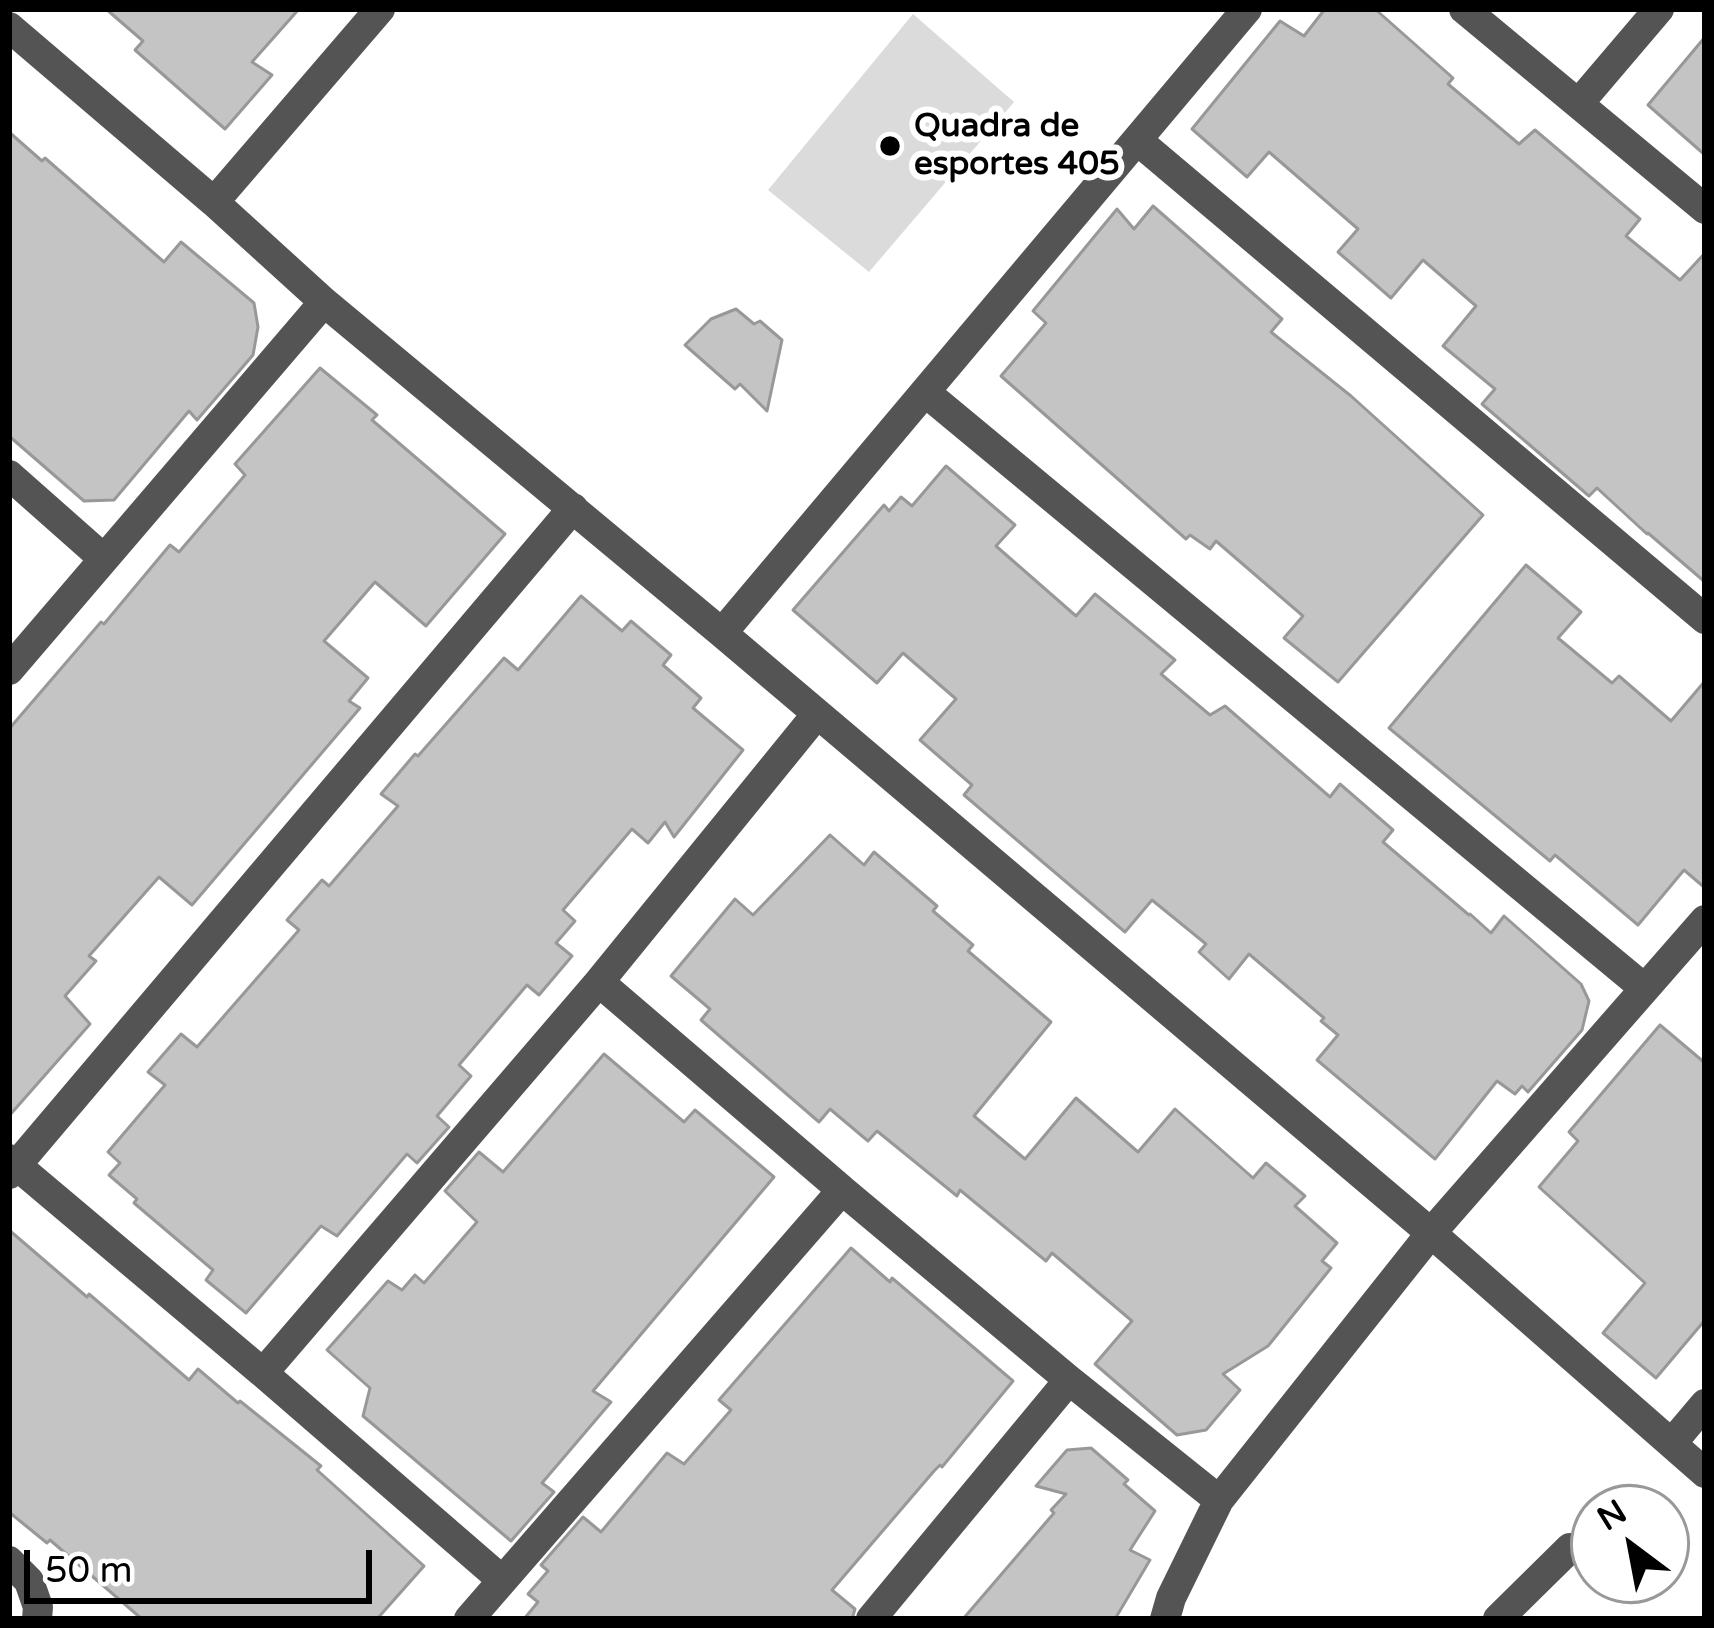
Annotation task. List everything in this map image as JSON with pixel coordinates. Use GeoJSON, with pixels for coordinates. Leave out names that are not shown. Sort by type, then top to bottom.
{"type":"FeatureCollection","features":[{"type":"Feature","properties":{"kind":"street"},"geometry":{"type":"LineString","coordinates":[[214,202],[380,9]]}},
{"type":"Feature","properties":{"kind":"street"},"geometry":{"type":"LineString","coordinates":[[1464,9],[1705,208]]}},
{"type":"Feature","properties":{"kind":"street"},"geometry":{"type":"LineString","coordinates":[[1579,103],[1659,9]]}},
{"type":"Feature","properties":{"kind":"street"},"geometry":{"type":"LineString","coordinates":[[722,633],[1242,11]]}},
{"type":"Feature","properties":{"kind":"street"},"geometry":{"type":"LineString","coordinates":[[9,27],[325,302],[1431,1233],[1705,1473]]}},
{"type":"Feature","properties":{"kind":"street"},"geometry":{"type":"LineString","coordinates":[[1137,140],[1705,619]]}},
{"type":"Feature","properties":{"kind":"street"},"geometry":{"type":"LineString","coordinates":[[9,670],[325,302]]}},
{"type":"Feature","properties":{"kind":"street"},"geometry":{"type":"LineString","coordinates":[[925,392],[1644,988]]}},
{"type":"Feature","properties":{"kind":"street"},"geometry":{"type":"LineString","coordinates":[[9,475],[104,559]]}},
{"type":"Feature","properties":{"kind":"street"},"geometry":{"type":"LineString","coordinates":[[502,1580],[263,1373],[12,1166],[573,508]]}},
{"type":"Feature","properties":{"kind":"street"},"geometry":{"type":"LineString","coordinates":[[263,1373],[599,982],[817,714]]}},
{"type":"Feature","properties":{"kind":"street"},"geometry":{"type":"LineString","coordinates":[[1165,1619],[1219,1500],[1431,1233],[1705,920]]}},
{"type":"Feature","properties":{"kind":"street"},"geometry":{"type":"LineString","coordinates":[[599,982],[1069,1380],[1219,1500]]}},
{"type":"Feature","properties":{"kind":"street"},"geometry":{"type":"LineString","coordinates":[[470,1619],[842,1190]]}},
{"type":"Feature","properties":{"kind":"street"},"geometry":{"type":"LineString","coordinates":[[871,1619],[1069,1380]]}},
{"type":"Feature","properties":{"kind":"street"},"geometry":{"type":"LineString","coordinates":[[1672,1443],[1705,1404]]}},
{"type":"Feature","properties":{"kind":"street"},"geometry":{"type":"LineString","coordinates":[[1498,1619],[1570,1548]]}},
{"type":"Feature","properties":{"kind":"street"},"geometry":{"type":"LineString","coordinates":[[9,1561],[29,1581],[37,1619]]}},
{"type":"Feature","properties":{"kind":"shaded area","name":"Quadra de esportes 405"},"geometry":{"type":"Polygon","coordinates":[[[913,14],[1014,102],[869,272],[768,190],[913,14]]]}},
{"type":"Feature","properties":{"kind":"building"},"geometry":{"type":"Polygon","coordinates":[[[106,9],[299,9],[252,62],[272,75],[225,129],[135,50],[143,41],[106,9]]]}},
{"type":"Feature","properties":{"kind":"building"},"geometry":{"type":"Polygon","coordinates":[[[1325,9],[1375,9],[1453,78],[1448,84],[1519,144],[1535,130],[1640,219],[1626,236],[1680,280],[1705,253],[1705,582],[1597,488],[1589,496],[1482,404],[1495,389],[1443,346],[1476,306],[1423,260],[1391,298],[1338,252],[1358,229],[1269,152],[1247,177],[1192,129],[1280,21],[1304,36],[1325,9]]]}},
{"type":"Feature","properties":{"kind":"building"},"geometry":{"type":"Polygon","coordinates":[[[1705,37],[1705,155],[1648,105],[1705,37]]]}},
{"type":"Feature","properties":{"kind":"building"},"geometry":{"type":"Polygon","coordinates":[[[9,132],[164,262],[181,242],[254,303],[258,327],[253,355],[197,420],[189,411],[114,500],[84,501],[9,436],[9,132]]]}},
{"type":"Feature","properties":{"kind":"building"},"geometry":{"type":"Polygon","coordinates":[[[1153,206],[1282,319],[1271,332],[1351,396],[1483,515],[1338,682],[1284,638],[1303,616],[1216,541],[1210,549],[1190,535],[1186,539],[1001,376],[1046,323],[1033,311],[1117,209],[1134,229],[1153,206]]]}},
{"type":"Feature","properties":{"kind":"building"},"geometry":{"type":"Polygon","coordinates":[[[736,309],[782,340],[767,411],[740,384],[735,389],[685,345],[711,319],[736,309]]]}},
{"type":"Feature","properties":{"kind":"building"},"geometry":{"type":"Polygon","coordinates":[[[320,368],[377,415],[372,420],[505,534],[426,626],[375,582],[324,641],[368,678],[349,701],[360,708],[192,905],[159,877],[89,956],[96,961],[65,996],[90,1024],[9,1116],[9,729],[170,545],[179,552],[245,475],[235,464],[320,368]]]}},
{"type":"Feature","properties":{"kind":"building"},"geometry":{"type":"Polygon","coordinates":[[[946,466],[1015,525],[996,546],[1076,616],[1095,594],[1175,660],[1161,674],[1210,715],[1225,706],[1330,797],[1340,784],[1393,830],[1383,842],[1469,915],[1491,933],[1504,916],[1581,984],[1589,1001],[1582,1030],[1528,1092],[1522,1086],[1515,1094],[1497,1081],[1435,1159],[1317,1060],[1338,1035],[1249,954],[1229,979],[1199,952],[1206,944],[1152,900],[1125,932],[964,795],[972,785],[920,740],[956,699],[903,653],[877,683],[793,610],[884,505],[889,511],[901,497],[912,506],[946,466]]]}},
{"type":"Feature","properties":{"kind":"building"},"geometry":{"type":"Polygon","coordinates":[[[1526,565],[1581,612],[1558,638],[1612,683],[1619,676],[1671,721],[1705,681],[1705,888],[1684,870],[1638,925],[1555,855],[1550,861],[1389,728],[1526,565]]]}},
{"type":"Feature","properties":{"kind":"building"},"geometry":{"type":"Polygon","coordinates":[[[581,596],[622,631],[631,621],[671,655],[663,665],[701,698],[693,708],[743,750],[674,837],[665,822],[648,843],[632,829],[563,910],[575,921],[556,943],[572,956],[539,995],[527,985],[459,1065],[471,1076],[437,1116],[449,1127],[417,1163],[407,1154],[337,1236],[321,1226],[246,1313],[206,1280],[213,1270],[134,1203],[137,1199],[109,1175],[120,1163],[108,1152],[165,1085],[148,1072],[181,1034],[197,1047],[299,930],[287,920],[322,880],[329,886],[398,806],[381,794],[415,754],[504,658],[518,670],[581,596]]]}},
{"type":"Feature","properties":{"kind":"building"},"geometry":{"type":"Polygon","coordinates":[[[830,835],[864,865],[874,852],[937,906],[933,911],[973,945],[968,951],[1051,1022],[974,1116],[1025,1159],[1076,1098],[1138,1152],[1175,1109],[1253,1178],[1266,1163],[1305,1196],[1295,1206],[1337,1243],[1322,1261],[1331,1268],[1268,1346],[1223,1374],[1240,1390],[1206,1430],[1177,1435],[1095,1364],[1132,1321],[1052,1253],[1046,1261],[960,1190],[957,1196],[877,1131],[868,1141],[830,1109],[819,1122],[701,1020],[710,1009],[671,976],[735,899],[753,915],[830,835]]]}},
{"type":"Feature","properties":{"kind":"building"},"geometry":{"type":"Polygon","coordinates":[[[1660,1025],[1705,1063],[1705,1320],[1656,1378],[1603,1333],[1645,1283],[1539,1187],[1578,1141],[1569,1132],[1660,1025]]]}},
{"type":"Feature","properties":{"kind":"building"},"geometry":{"type":"Polygon","coordinates":[[[604,1054],[684,1122],[695,1110],[774,1177],[593,1391],[611,1402],[542,1483],[554,1492],[511,1541],[363,1416],[370,1388],[327,1350],[388,1281],[402,1290],[415,1275],[424,1283],[477,1222],[445,1191],[479,1152],[503,1172],[604,1054]]]}},
{"type":"Feature","properties":{"kind":"building"},"geometry":{"type":"Polygon","coordinates":[[[9,1230],[189,1380],[198,1369],[321,1466],[317,1470],[424,1566],[377,1619],[142,1619],[50,1540],[47,1543],[9,1512],[9,1230]]]}},
{"type":"Feature","properties":{"kind":"building"},"geometry":{"type":"Polygon","coordinates":[[[851,1248],[1013,1381],[832,1590],[855,1609],[852,1619],[524,1619],[538,1602],[528,1594],[548,1571],[541,1565],[583,1517],[601,1532],[667,1453],[684,1464],[731,1410],[719,1400],[851,1248]]]}},
{"type":"Feature","properties":{"kind":"building"},"geometry":{"type":"Polygon","coordinates":[[[1091,1448],[1155,1511],[1130,1550],[1150,1560],[1115,1619],[963,1619],[1066,1494],[1036,1486],[1067,1450],[1091,1448]]]}},
{"type":"Feature","properties":{"kind":"place","name":"Quadra de esportes 405"},"geometry":{"type":"Point","coordinates":[890,146]}}]}
